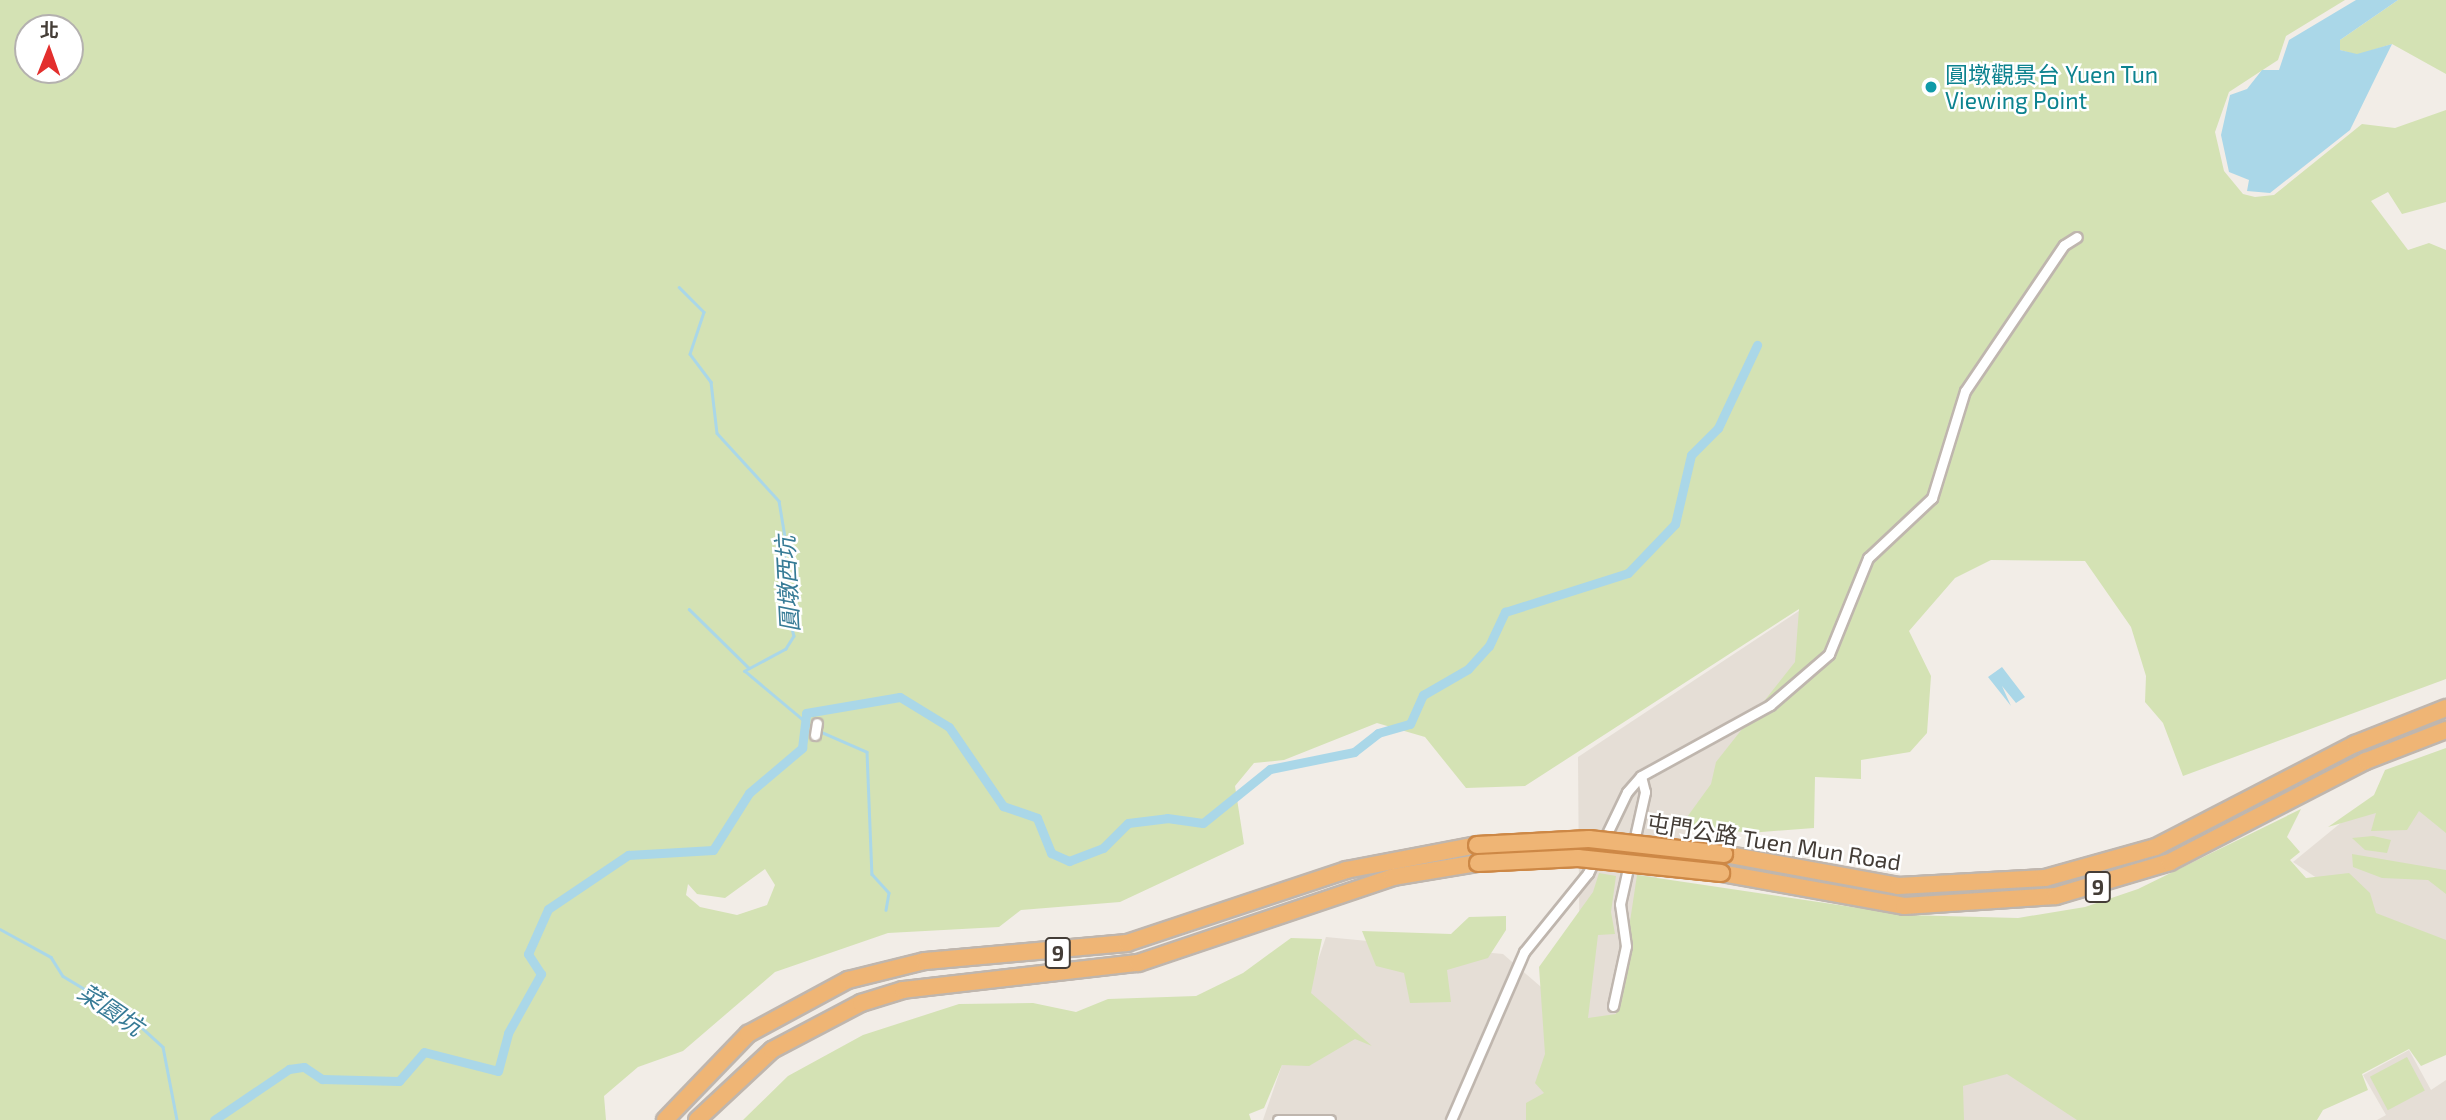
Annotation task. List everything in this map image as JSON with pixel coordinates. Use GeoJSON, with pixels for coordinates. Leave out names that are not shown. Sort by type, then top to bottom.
{"type":"FeatureCollection","features":[{"type":"Feature","properties":{"kind":"highway","name":"屯門公路 Tuen Mun Road"},"geometry":{"type":"LineString","coordinates":[[665,1120],[748,1034],[848,980],[925,961],[1127,943],[1346,870],[1477,845],[1589,839],[1724,854],[1898,886],[2045,878],[2178,837],[2354,744],[2446,708]]}},
{"type":"Feature","properties":{"kind":"highway","name":"屯門公路 Tuen Mun Road"},"geometry":{"type":"LineString","coordinates":[[697,1120],[772,1050],[861,1003],[914,988],[1138,963],[1381,881],[1478,863],[1578,858],[1721,873],[1904,906],[2056,896],[2170,862],[2366,761],[2446,730]]}},
{"type":"Feature","properties":{"kind":"street"},"geometry":{"type":"LineString","coordinates":[[1451,1120],[1524,952],[1588,873],[1612,816],[1641,776],[1705,746],[1770,705],[1829,654],[1868,558],[1932,498],[1965,391],[2064,245],[2077,237]]}},
{"type":"Feature","properties":{"kind":"street"},"geometry":{"type":"LineString","coordinates":[[815,735],[817,723]]}},
{"type":"Feature","properties":{"kind":"street"},"geometry":{"type":"LineString","coordinates":[[1613,1006],[1626,946],[1620,904],[1645,792],[1641,776]]}},
{"type":"Feature","properties":{"kind":"street"},"geometry":{"type":"LineString","coordinates":[[1278,1120],[1330,1120]]}},
{"type":"Feature","properties":{"kind":"shaded area"},"geometry":{"type":"Polygon","coordinates":[[[1826,593],[1791,676],[1647,892],[1617,1030],[1580,1015],[1578,757],[1826,593]]]}},
{"type":"Feature","properties":{"kind":"shaded area"},"geometry":{"type":"Polygon","coordinates":[[[2446,783],[2446,965],[2293,862],[2348,817],[2446,783]]]}},
{"type":"Feature","properties":{"kind":"shaded area"},"geometry":{"type":"Polygon","coordinates":[[[1326,937],[1503,954],[1695,1120],[1263,1120],[1326,937]]]}},
{"type":"Feature","properties":{"kind":"shaded area"},"geometry":{"type":"Polygon","coordinates":[[[2028,1010],[2142,1120],[1919,1120],[2028,1010]]]}},
{"type":"Feature","properties":{"kind":"shaded area"},"geometry":{"type":"Polygon","coordinates":[[[2409,1050],[2431,1090],[2446,1080],[2446,1120],[2377,1120],[2386,1115],[2363,1075],[2409,1050]]]}},
{"type":"Feature","properties":{"kind":"green space"},"geometry":{"type":"Polygon","coordinates":[[[0,0],[2345,0],[2286,36],[2278,60],[2229,92],[2215,132],[2224,171],[2243,194],[2255,197],[2274,195],[2362,124],[2395,128],[2446,110],[2446,202],[2402,214],[2388,192],[2371,201],[2408,250],[2429,243],[2446,250],[2446,679],[2183,776],[2163,723],[2145,702],[2146,676],[2131,627],[2085,561],[1991,560],[1955,578],[1909,631],[1931,676],[1927,733],[1910,752],[1861,760],[1861,779],[1815,777],[1814,828],[1749,833],[1682,824],[1711,784],[1716,762],[1795,662],[1799,609],[1525,786],[1466,788],[1425,737],[1377,723],[1284,760],[1254,763],[1235,786],[1244,844],[1120,902],[1021,910],[999,927],[888,933],[775,972],[683,1051],[638,1067],[604,1096],[606,1120],[0,1120],[0,0]],[[765,869],[725,898],[697,894],[688,884],[686,895],[700,907],[737,915],[767,905],[775,885],[765,869]]]}},
{"type":"Feature","properties":{"kind":"green space"},"geometry":{"type":"Polygon","coordinates":[[[2398,0],[2446,0],[2446,74],[2392,44],[2357,55],[2340,50],[2340,40],[2398,0]]]}},
{"type":"Feature","properties":{"kind":"green space"},"geometry":{"type":"Polygon","coordinates":[[[2446,748],[2446,833],[2419,811],[2407,830],[2371,831],[2376,813],[2328,827],[2374,795],[2385,770],[2446,748]]]}},
{"type":"Feature","properties":{"kind":"green space"},"geometry":{"type":"Polygon","coordinates":[[[2301,809],[2287,837],[2300,852],[2290,860],[2306,878],[2349,873],[2370,893],[2376,913],[2446,940],[2446,1055],[2421,1066],[2409,1049],[2362,1074],[2368,1090],[2323,1110],[2317,1120],[2077,1120],[2007,1074],[1963,1086],[1964,1120],[1526,1120],[1526,1103],[1544,1093],[1535,1083],[1545,1054],[1539,967],[1593,892],[1599,873],[1616,876],[1611,912],[1615,934],[1598,935],[1588,1018],[1616,1014],[1637,875],[1906,915],[2018,918],[2085,907],[2138,889],[2301,809]]]}},
{"type":"Feature","properties":{"kind":"green space"},"geometry":{"type":"Polygon","coordinates":[[[2373,836],[2391,840],[2387,853],[2365,850],[2352,838],[2373,836]]]}},
{"type":"Feature","properties":{"kind":"green space"},"geometry":{"type":"Polygon","coordinates":[[[2352,854],[2446,870],[2446,894],[2428,880],[2382,878],[2353,867],[2352,854]]]}},
{"type":"Feature","properties":{"kind":"green space"},"geometry":{"type":"Polygon","coordinates":[[[1506,916],[1506,930],[1488,958],[1447,970],[1451,1002],[1410,1003],[1404,973],[1376,966],[1362,931],[1451,934],[1469,917],[1506,916]]]}},
{"type":"Feature","properties":{"kind":"green space"},"geometry":{"type":"Polygon","coordinates":[[[1291,938],[1322,939],[1311,993],[1372,1046],[1355,1039],[1309,1066],[1282,1065],[1264,1108],[1249,1114],[1251,1120],[743,1120],[788,1076],[863,1035],[959,1004],[1033,1003],[1076,1012],[1108,999],[1196,996],[1243,973],[1291,938]]]}},
{"type":"Feature","properties":{"kind":"green space"},"geometry":{"type":"Polygon","coordinates":[[[2407,1057],[2425,1091],[2388,1110],[2370,1077],[2407,1057]]]}},
{"type":"Feature","properties":{"kind":"water"},"geometry":{"type":"Polygon","coordinates":[[[2356,0],[2398,0],[2340,40],[2340,50],[2357,54],[2392,44],[2350,130],[2270,193],[2247,191],[2249,180],[2229,172],[2221,135],[2230,95],[2247,89],[2262,70],[2279,70],[2289,40],[2356,0]]]}},
{"type":"Feature","properties":{"kind":"water"},"geometry":{"type":"Polygon","coordinates":[[[2002,667],[2025,697],[2016,703],[2002,686],[2011,706],[1988,677],[2002,667]]]}},
{"type":"Feature","properties":{"kind":"waterway","name":"圓墩西坑"},"geometry":{"type":"LineString","coordinates":[[679,287],[704,312],[690,354],[711,382],[717,433],[779,501],[786,543],[783,593],[794,636],[786,649],[745,671],[813,728]]}},
{"type":"Feature","properties":{"kind":"waterway"},"geometry":{"type":"LineString","coordinates":[[214,1120],[289,1069],[304,1067],[322,1079],[399,1081],[424,1052],[498,1071],[508,1033],[541,974],[528,954],[548,909],[628,855],[713,850],[749,793],[802,748],[806,713],[900,697],[949,727],[1003,806],[1037,818],[1051,853],[1069,861],[1103,848],[1128,823],[1167,818],[1203,823],[1270,769],[1354,752],[1378,733],[1410,724],[1423,695],[1468,669],[1489,646],[1505,612],[1628,573],[1675,524],[1691,455],[1718,428],[1757,345]]}},
{"type":"Feature","properties":{"kind":"waterway"},"geometry":{"type":"LineString","coordinates":[[689,609],[749,668]]}},
{"type":"Feature","properties":{"kind":"waterway","name":"圓墩西坑"},"geometry":{"type":"LineString","coordinates":[[819,731],[867,752],[872,874],[889,893],[886,910]]}},
{"type":"Feature","properties":{"kind":"waterway","name":"菜園坑"},"geometry":{"type":"LineString","coordinates":[[0,929],[51,957],[63,976],[128,1015],[163,1047],[177,1120]]}},
{"type":"Feature","properties":{"kind":"place","name":"圓墩觀景台 Yuen Tun Viewing Point"},"geometry":{"type":"Point","coordinates":[1931,87]}}]}
